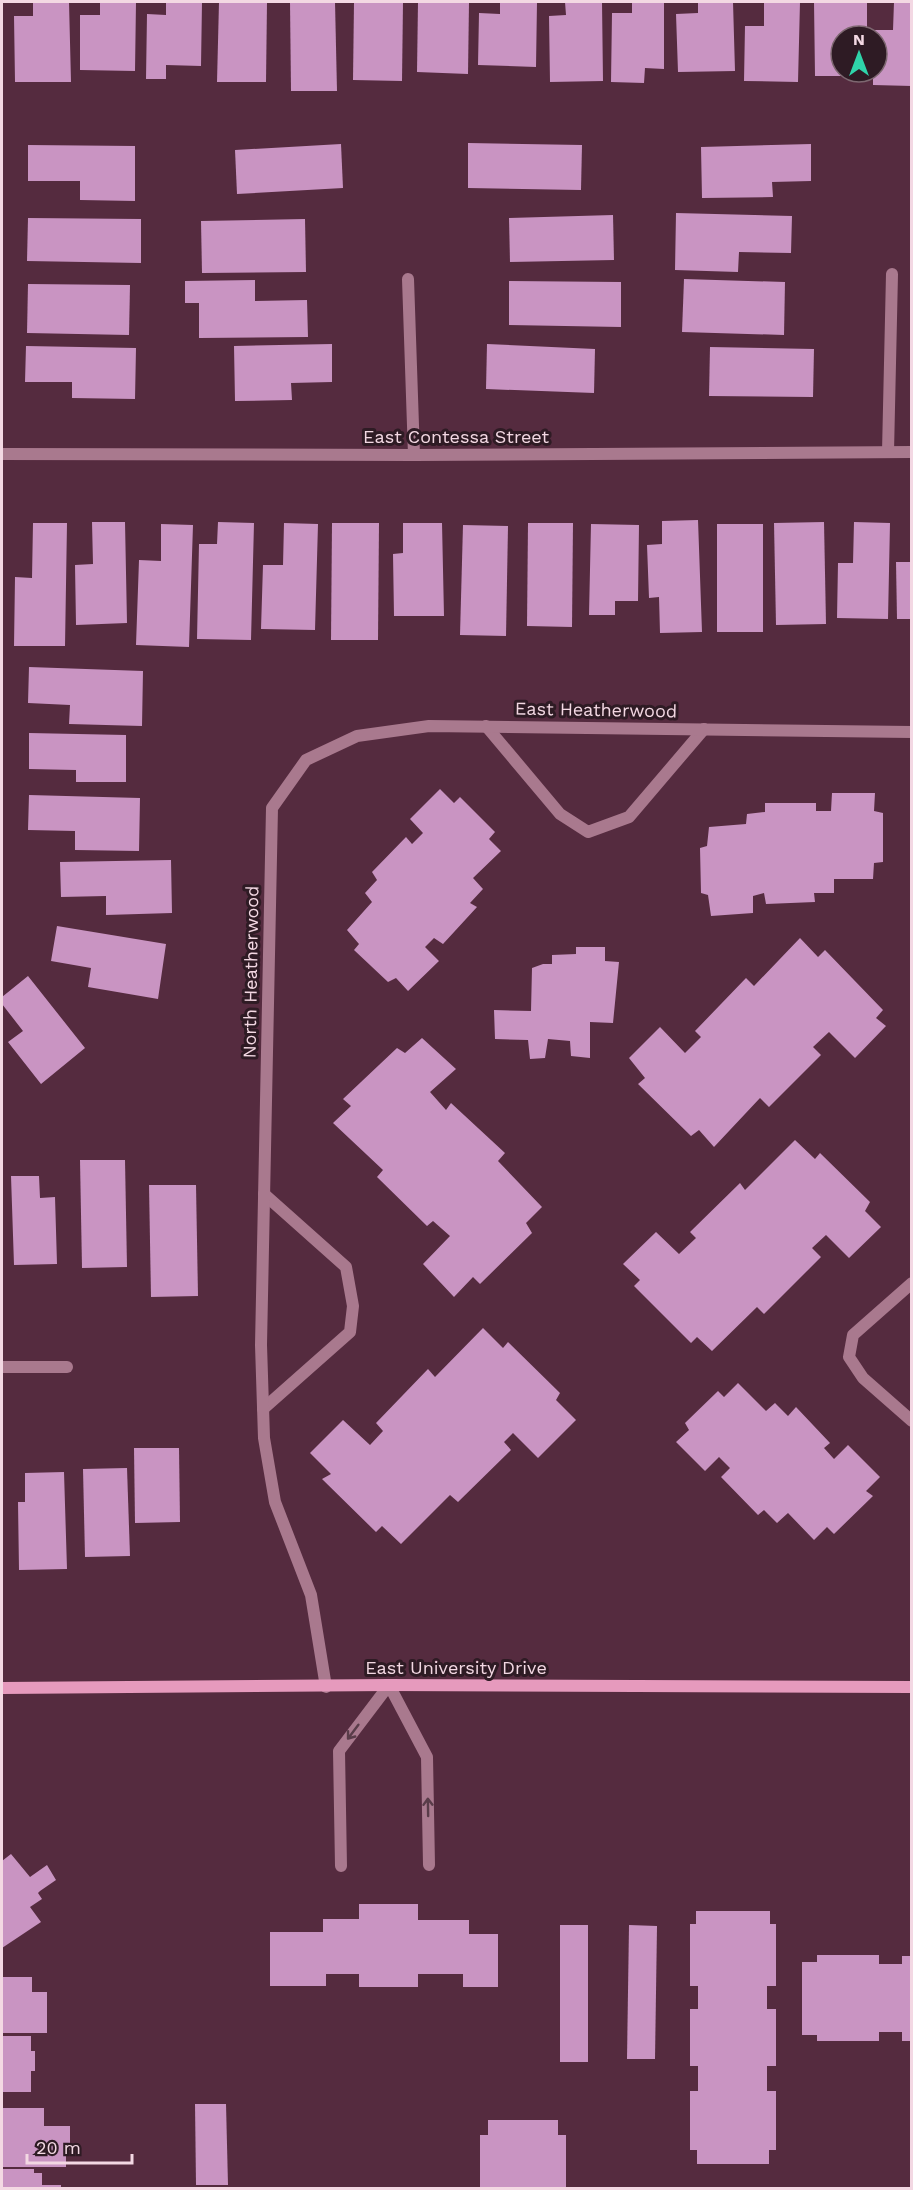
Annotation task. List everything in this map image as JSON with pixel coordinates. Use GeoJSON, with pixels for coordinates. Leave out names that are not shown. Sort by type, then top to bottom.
{"type":"FeatureCollection","features":[{"type":"Feature","properties":{"kind":"main road","name":"East University Drive"},"geometry":{"type":"LineString","coordinates":[[2,1688],[912,1687]]}},
{"type":"Feature","properties":{"kind":"street"},"geometry":{"type":"LineString","coordinates":[[888,452],[892,274]]}},
{"type":"Feature","properties":{"kind":"street"},"geometry":{"type":"LineString","coordinates":[[408,279],[414,455]]}},
{"type":"Feature","properties":{"kind":"street","name":"East Contessa Street"},"geometry":{"type":"LineString","coordinates":[[2,454],[414,455],[912,452]]}},
{"type":"Feature","properties":{"kind":"street","name":"East Heatherwood"},"geometry":{"type":"LineString","coordinates":[[306,760],[357,736],[429,726],[912,732]]}},
{"type":"Feature","properties":{"kind":"street","name":"East Heatherwood"},"geometry":{"type":"LineString","coordinates":[[486,726],[560,814],[588,832],[629,817],[705,729]]}},
{"type":"Feature","properties":{"kind":"street","name":"North Heatherwood"},"geometry":{"type":"LineString","coordinates":[[306,760],[272,808],[261,1345],[264,1438],[275,1502],[311,1595],[326,1687]]}},
{"type":"Feature","properties":{"kind":"street"},"geometry":{"type":"LineString","coordinates":[[263,1409],[350,1332],[353,1306],[346,1267],[264,1194]]}},
{"type":"Feature","properties":{"kind":"street"},"geometry":{"type":"LineString","coordinates":[[912,1283],[853,1335],[849,1357],[863,1378],[912,1421]]}},
{"type":"Feature","properties":{"kind":"street"},"geometry":{"type":"LineString","coordinates":[[2,1367],[67,1367]]}},
{"type":"Feature","properties":{"kind":"street"},"geometry":{"type":"LineString","coordinates":[[341,1866],[339,1751],[389,1686],[427,1757],[429,1865]]}},
{"type":"Feature","properties":{"kind":"building"},"geometry":{"type":"Polygon","coordinates":[[[33,2],[69,2],[71,82],[15,82],[14,16],[33,16],[33,2]]]}},
{"type":"Feature","properties":{"kind":"building"},"geometry":{"type":"Polygon","coordinates":[[[100,2],[136,2],[135,71],[80,70],[80,15],[100,15],[100,2]]]}},
{"type":"Feature","properties":{"kind":"building"},"geometry":{"type":"Polygon","coordinates":[[[166,2],[202,2],[201,66],[166,65],[166,79],[146,79],[147,14],[166,15],[166,2]]]}},
{"type":"Feature","properties":{"kind":"building"},"geometry":{"type":"Polygon","coordinates":[[[219,2],[267,2],[266,82],[217,82],[219,2]]]}},
{"type":"Feature","properties":{"kind":"building"},"geometry":{"type":"Polygon","coordinates":[[[290,2],[335,2],[337,91],[291,91],[290,2]]]}},
{"type":"Feature","properties":{"kind":"building"},"geometry":{"type":"Polygon","coordinates":[[[354,2],[403,2],[402,81],[353,80],[354,2]]]}},
{"type":"Feature","properties":{"kind":"building"},"geometry":{"type":"Polygon","coordinates":[[[418,2],[469,2],[468,74],[417,72],[418,2]]]}},
{"type":"Feature","properties":{"kind":"building"},"geometry":{"type":"Polygon","coordinates":[[[500,2],[537,2],[536,67],[478,65],[479,13],[500,14],[500,2]]]}},
{"type":"Feature","properties":{"kind":"building"},"geometry":{"type":"Polygon","coordinates":[[[565,2],[602,2],[603,81],[550,82],[549,16],[566,15],[565,2]]]}},
{"type":"Feature","properties":{"kind":"building"},"geometry":{"type":"Polygon","coordinates":[[[632,2],[664,2],[664,69],[645,68],[644,83],[611,82],[612,13],[632,13],[632,2]]]}},
{"type":"Feature","properties":{"kind":"building"},"geometry":{"type":"Polygon","coordinates":[[[698,2],[733,2],[735,71],[678,72],[676,14],[698,13],[698,2]]]}},
{"type":"Feature","properties":{"kind":"building"},"geometry":{"type":"Polygon","coordinates":[[[764,2],[800,2],[798,82],[744,81],[745,26],[764,26],[764,2]]]}},
{"type":"Feature","properties":{"kind":"building"},"geometry":{"type":"Polygon","coordinates":[[[814,2],[867,2],[867,24],[829,24],[829,76],[815,76],[814,2]]]}},
{"type":"Feature","properties":{"kind":"building"},"geometry":{"type":"Polygon","coordinates":[[[894,2],[912,2],[912,86],[873,85],[889,84],[889,30],[893,30],[894,2]]]}},
{"type":"Feature","properties":{"kind":"building"},"geometry":{"type":"Polygon","coordinates":[[[468,143],[582,145],[581,190],[468,188],[468,143]]]}},
{"type":"Feature","properties":{"kind":"building"},"geometry":{"type":"Polygon","coordinates":[[[341,144],[343,188],[237,194],[235,150],[341,144]]]}},
{"type":"Feature","properties":{"kind":"building"},"geometry":{"type":"Polygon","coordinates":[[[811,144],[811,181],[772,182],[773,197],[702,198],[701,147],[811,144]]]}},
{"type":"Feature","properties":{"kind":"building"},"geometry":{"type":"Polygon","coordinates":[[[28,145],[135,146],[135,201],[80,200],[80,181],[28,181],[28,145]]]}},
{"type":"Feature","properties":{"kind":"building"},"geometry":{"type":"Polygon","coordinates":[[[676,213],[792,216],[791,253],[739,252],[738,272],[675,270],[676,213]]]}},
{"type":"Feature","properties":{"kind":"building"},"geometry":{"type":"Polygon","coordinates":[[[613,215],[614,260],[510,262],[509,218],[613,215]]]}},
{"type":"Feature","properties":{"kind":"building"},"geometry":{"type":"Polygon","coordinates":[[[28,218],[141,219],[141,263],[27,261],[28,218]]]}},
{"type":"Feature","properties":{"kind":"building"},"geometry":{"type":"Polygon","coordinates":[[[305,219],[306,272],[202,273],[201,221],[305,219]]]}},
{"type":"Feature","properties":{"kind":"building"},"geometry":{"type":"Polygon","coordinates":[[[684,279],[785,282],[784,335],[682,332],[684,279]]]}},
{"type":"Feature","properties":{"kind":"building"},"geometry":{"type":"Polygon","coordinates":[[[255,280],[255,301],[307,300],[308,337],[199,338],[199,303],[185,303],[185,281],[255,280]]]}},
{"type":"Feature","properties":{"kind":"building"},"geometry":{"type":"Polygon","coordinates":[[[509,281],[621,282],[621,327],[509,325],[509,281]]]}},
{"type":"Feature","properties":{"kind":"building"},"geometry":{"type":"Polygon","coordinates":[[[28,284],[130,285],[129,335],[27,333],[28,284]]]}},
{"type":"Feature","properties":{"kind":"building"},"geometry":{"type":"Polygon","coordinates":[[[332,344],[332,382],[291,383],[292,400],[235,401],[234,346],[332,344]]]}},
{"type":"Feature","properties":{"kind":"building"},"geometry":{"type":"Polygon","coordinates":[[[487,344],[595,349],[594,393],[486,389],[487,344]]]}},
{"type":"Feature","properties":{"kind":"building"},"geometry":{"type":"Polygon","coordinates":[[[26,346],[136,348],[135,399],[72,398],[72,382],[25,382],[26,346]]]}},
{"type":"Feature","properties":{"kind":"building"},"geometry":{"type":"Polygon","coordinates":[[[710,347],[814,349],[813,397],[709,396],[710,347]]]}},
{"type":"Feature","properties":{"kind":"building"},"geometry":{"type":"Polygon","coordinates":[[[698,520],[702,632],[660,633],[659,597],[649,598],[647,545],[662,544],[662,521],[698,520]]]}},
{"type":"Feature","properties":{"kind":"building"},"geometry":{"type":"Polygon","coordinates":[[[92,522],[125,522],[127,623],[76,625],[75,565],[93,564],[92,522]]]}},
{"type":"Feature","properties":{"kind":"building"},"geometry":{"type":"Polygon","coordinates":[[[218,522],[254,523],[251,640],[197,639],[199,544],[217,544],[218,522]]]}},
{"type":"Feature","properties":{"kind":"building"},"geometry":{"type":"Polygon","coordinates":[[[824,522],[826,624],[776,625],[774,523],[824,522]]]}},
{"type":"Feature","properties":{"kind":"building"},"geometry":{"type":"Polygon","coordinates":[[[854,522],[890,523],[888,619],[837,618],[838,563],[853,563],[854,522]]]}},
{"type":"Feature","properties":{"kind":"building"},"geometry":{"type":"Polygon","coordinates":[[[33,523],[67,523],[65,646],[14,646],[15,577],[32,578],[33,523]]]}},
{"type":"Feature","properties":{"kind":"building"},"geometry":{"type":"Polygon","coordinates":[[[284,523],[318,524],[315,630],[261,629],[263,565],[283,565],[284,523]]]}},
{"type":"Feature","properties":{"kind":"building"},"geometry":{"type":"Polygon","coordinates":[[[332,523],[379,523],[378,640],[331,640],[332,523]]]}},
{"type":"Feature","properties":{"kind":"building"},"geometry":{"type":"Polygon","coordinates":[[[403,523],[442,523],[444,616],[394,616],[393,554],[403,553],[403,523]]]}},
{"type":"Feature","properties":{"kind":"building"},"geometry":{"type":"Polygon","coordinates":[[[528,523],[573,523],[572,627],[527,626],[528,523]]]}},
{"type":"Feature","properties":{"kind":"building"},"geometry":{"type":"Polygon","coordinates":[[[161,524],[193,525],[189,647],[136,645],[139,560],[161,561],[161,524]]]}},
{"type":"Feature","properties":{"kind":"building"},"geometry":{"type":"Polygon","coordinates":[[[591,524],[639,525],[638,601],[615,601],[615,615],[589,615],[591,524]]]}},
{"type":"Feature","properties":{"kind":"building"},"geometry":{"type":"Polygon","coordinates":[[[717,524],[763,524],[763,632],[717,632],[717,524]]]}},
{"type":"Feature","properties":{"kind":"building"},"geometry":{"type":"Polygon","coordinates":[[[463,525],[508,526],[506,636],[460,635],[463,525]]]}},
{"type":"Feature","properties":{"kind":"building"},"geometry":{"type":"Polygon","coordinates":[[[896,562],[912,562],[912,619],[897,619],[896,562]]]}},
{"type":"Feature","properties":{"kind":"building"},"geometry":{"type":"Polygon","coordinates":[[[29,667],[143,671],[142,726],[69,724],[70,705],[28,703],[29,667]]]}},
{"type":"Feature","properties":{"kind":"building"},"geometry":{"type":"Polygon","coordinates":[[[29,733],[126,735],[126,782],[76,782],[76,770],[29,769],[29,733]]]}},
{"type":"Feature","properties":{"kind":"building"},"geometry":{"type":"Polygon","coordinates":[[[440,789],[454,803],[460,797],[495,832],[489,839],[501,851],[473,878],[483,889],[470,903],[477,907],[443,944],[434,938],[425,947],[439,961],[408,991],[396,978],[388,982],[354,950],[359,944],[347,930],[372,902],[365,893],[377,880],[372,872],[406,837],[412,844],[423,833],[410,819],[440,789]]]}},
{"type":"Feature","properties":{"kind":"building"},"geometry":{"type":"Polygon","coordinates":[[[832,793],[875,793],[874,811],[883,813],[883,862],[874,863],[873,879],[834,879],[834,893],[814,893],[815,902],[766,904],[764,893],[753,896],[753,913],[711,916],[708,895],[701,893],[700,848],[707,846],[709,827],[746,824],[747,814],[765,812],[765,803],[816,803],[816,811],[831,811],[832,793]]]}},
{"type":"Feature","properties":{"kind":"building"},"geometry":{"type":"Polygon","coordinates":[[[29,795],[140,798],[139,851],[75,850],[75,831],[28,830],[29,795]]]}},
{"type":"Feature","properties":{"kind":"building"},"geometry":{"type":"Polygon","coordinates":[[[171,860],[172,913],[106,915],[106,896],[61,897],[60,862],[171,860]]]}},
{"type":"Feature","properties":{"kind":"building"},"geometry":{"type":"Polygon","coordinates":[[[57,926],[166,944],[158,999],[88,987],[91,968],[51,961],[57,926]]]}},
{"type":"Feature","properties":{"kind":"building"},"geometry":{"type":"Polygon","coordinates":[[[800,938],[818,957],[825,950],[883,1010],[876,1018],[886,1026],[855,1058],[829,1032],[813,1047],[821,1055],[769,1107],[760,1098],[714,1147],[699,1130],[691,1136],[638,1084],[645,1078],[629,1058],[660,1027],[685,1053],[701,1037],[695,1031],[746,978],[754,986],[800,938]]]}},
{"type":"Feature","properties":{"kind":"building"},"geometry":{"type":"Polygon","coordinates":[[[576,947],[605,947],[605,961],[619,962],[613,1023],[590,1022],[590,1058],[571,1056],[570,1041],[548,1039],[545,1058],[530,1059],[528,1040],[495,1039],[494,1010],[531,1011],[532,968],[552,964],[552,955],[576,954],[576,947]]]}},
{"type":"Feature","properties":{"kind":"building"},"geometry":{"type":"Polygon","coordinates":[[[28,976],[85,1048],[41,1084],[8,1042],[23,1031],[2,1004],[2,997],[28,976]]]}},
{"type":"Feature","properties":{"kind":"building"},"geometry":{"type":"Polygon","coordinates":[[[422,1038],[456,1069],[430,1092],[446,1110],[451,1103],[505,1153],[498,1161],[542,1207],[526,1223],[532,1233],[480,1284],[473,1277],[454,1297],[423,1264],[450,1236],[433,1221],[427,1226],[377,1177],[383,1170],[333,1123],[351,1106],[343,1099],[397,1048],[405,1053],[422,1038]]]}},
{"type":"Feature","properties":{"kind":"building"},"geometry":{"type":"Polygon","coordinates":[[[795,1140],[815,1159],[820,1153],[870,1202],[865,1211],[881,1227],[849,1258],[826,1235],[812,1248],[821,1257],[764,1314],[757,1307],[712,1351],[697,1337],[691,1343],[634,1286],[640,1280],[623,1264],[656,1232],[679,1254],[696,1238],[690,1232],[740,1183],[745,1190],[795,1140]]]}},
{"type":"Feature","properties":{"kind":"building"},"geometry":{"type":"Polygon","coordinates":[[[80,1160],[125,1160],[127,1267],[82,1268],[80,1160]]]}},
{"type":"Feature","properties":{"kind":"building"},"geometry":{"type":"Polygon","coordinates":[[[11,1176],[39,1176],[40,1198],[55,1197],[57,1264],[14,1265],[11,1176]]]}},
{"type":"Feature","properties":{"kind":"building"},"geometry":{"type":"Polygon","coordinates":[[[149,1185],[196,1185],[198,1296],[151,1297],[149,1185]]]}},
{"type":"Feature","properties":{"kind":"building"},"geometry":{"type":"Polygon","coordinates":[[[483,1328],[503,1348],[508,1342],[560,1393],[556,1400],[576,1420],[538,1458],[513,1433],[504,1442],[511,1450],[458,1502],[450,1495],[401,1544],[382,1526],[376,1532],[322,1479],[331,1474],[310,1453],[343,1420],[370,1445],[383,1431],[376,1423],[428,1369],[435,1377],[483,1328]]]}},
{"type":"Feature","properties":{"kind":"building"},"geometry":{"type":"Polygon","coordinates":[[[738,1383],[766,1411],[775,1403],[788,1416],[796,1407],[830,1443],[824,1448],[834,1459],[848,1445],[880,1477],[866,1491],[873,1496],[834,1534],[827,1527],[814,1540],[788,1513],[777,1523],[764,1510],[758,1515],[721,1477],[730,1468],[719,1457],[705,1471],[676,1442],[689,1430],[685,1423],[718,1391],[724,1397],[738,1383]]]}},
{"type":"Feature","properties":{"kind":"building"},"geometry":{"type":"Polygon","coordinates":[[[134,1448],[179,1448],[180,1522],[135,1523],[134,1448]]]}},
{"type":"Feature","properties":{"kind":"building"},"geometry":{"type":"Polygon","coordinates":[[[127,1468],[130,1556],[85,1557],[83,1469],[127,1468]]]}},
{"type":"Feature","properties":{"kind":"building"},"geometry":{"type":"Polygon","coordinates":[[[64,1472],[67,1569],[19,1570],[18,1502],[25,1502],[25,1473],[64,1472]]]}},
{"type":"Feature","properties":{"kind":"building"},"geometry":{"type":"Polygon","coordinates":[[[11,1854],[30,1877],[47,1865],[56,1880],[38,1893],[42,1899],[30,1907],[41,1922],[2,1948],[2,1861],[11,1854]]]}},
{"type":"Feature","properties":{"kind":"building"},"geometry":{"type":"Polygon","coordinates":[[[359,1904],[418,1904],[418,1920],[469,1920],[469,1934],[498,1934],[498,1987],[463,1987],[463,1974],[418,1974],[418,1987],[359,1987],[359,1974],[326,1974],[326,1986],[270,1986],[270,1932],[323,1932],[323,1919],[359,1919],[359,1904]]]}},
{"type":"Feature","properties":{"kind":"building"},"geometry":{"type":"Polygon","coordinates":[[[696,1911],[770,1911],[770,1924],[776,1924],[776,1986],[767,1986],[767,2009],[776,2009],[776,2066],[767,2066],[767,2091],[776,2091],[776,2150],[769,2150],[769,2164],[697,2164],[697,2150],[690,2150],[690,2091],[698,2091],[698,2066],[690,2066],[690,2009],[698,2009],[698,1986],[690,1986],[690,1924],[696,1924],[696,1911]]]}},
{"type":"Feature","properties":{"kind":"building"},"geometry":{"type":"Polygon","coordinates":[[[560,1925],[588,1925],[588,2062],[560,2062],[560,1925]]]}},
{"type":"Feature","properties":{"kind":"building"},"geometry":{"type":"Polygon","coordinates":[[[629,1925],[657,1926],[655,2059],[627,2059],[629,1925]]]}},
{"type":"Feature","properties":{"kind":"building"},"geometry":{"type":"Polygon","coordinates":[[[817,1955],[879,1955],[879,1964],[902,1964],[902,1956],[912,1956],[912,2041],[902,2041],[902,2032],[879,2032],[879,2041],[817,2041],[817,2035],[802,2035],[802,1962],[817,1962],[817,1955]]]}},
{"type":"Feature","properties":{"kind":"building"},"geometry":{"type":"Polygon","coordinates":[[[2,1977],[32,1977],[32,1992],[47,1992],[47,2033],[2,2033],[2,1977]]]}},
{"type":"Feature","properties":{"kind":"building"},"geometry":{"type":"Polygon","coordinates":[[[2,2036],[31,2036],[31,2051],[35,2051],[35,2071],[31,2071],[31,2092],[2,2092],[2,2036]]]}},
{"type":"Feature","properties":{"kind":"building"},"geometry":{"type":"Polygon","coordinates":[[[195,2104],[226,2104],[228,2185],[196,2185],[195,2104]]]}},
{"type":"Feature","properties":{"kind":"building"},"geometry":{"type":"Polygon","coordinates":[[[2,2108],[44,2108],[44,2126],[70,2126],[70,2150],[66,2150],[66,2167],[2,2167],[2,2108]]]}},
{"type":"Feature","properties":{"kind":"building"},"geometry":{"type":"Polygon","coordinates":[[[488,2120],[558,2120],[558,2135],[566,2135],[566,2188],[480,2188],[480,2135],[488,2135],[488,2120]]]}},
{"type":"Feature","properties":{"kind":"building"},"geometry":{"type":"Polygon","coordinates":[[[2,2169],[34,2169],[34,2173],[42,2173],[42,2185],[61,2185],[61,2188],[2,2188],[2,2169]]]}}]}
